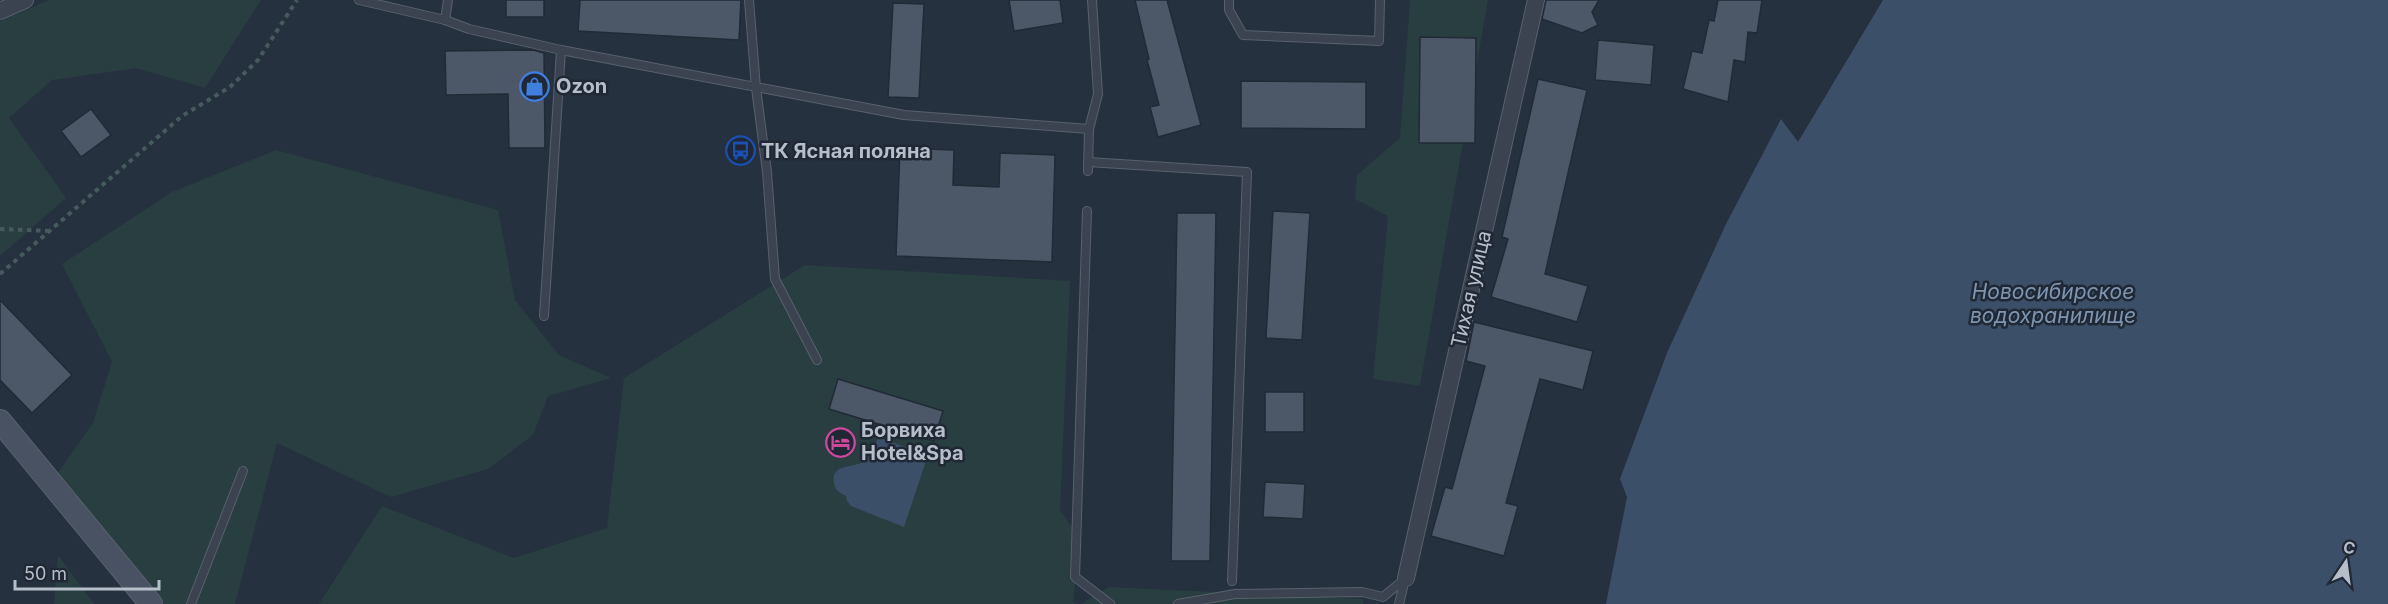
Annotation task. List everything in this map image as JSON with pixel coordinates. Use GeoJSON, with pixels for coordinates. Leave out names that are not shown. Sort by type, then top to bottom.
{"type":"FeatureCollection","features":[{"type":"Feature","properties":{"kind":"street"},"geometry":{"type":"LineString","coordinates":[[0,11],[25,0]]}},
{"type":"Feature","properties":{"kind":"street","name":"Тихая улица"},"geometry":{"type":"LineString","coordinates":[[1406,578],[1536,0]]}},
{"type":"Feature","properties":{"kind":"street"},"geometry":{"type":"LineString","coordinates":[[0,421],[151,604]]}},
{"type":"Feature","properties":{"kind":"lane"},"geometry":{"type":"LineString","coordinates":[[359,0],[561,50],[904,115],[1089,129]]}},
{"type":"Feature","properties":{"kind":"lane"},"geometry":{"type":"LineString","coordinates":[[445,20],[448,0]]}},
{"type":"Feature","properties":{"kind":"lane"},"geometry":{"type":"LineString","coordinates":[[748,0],[767,172],[775,279],[817,360]]}},
{"type":"Feature","properties":{"kind":"lane"},"geometry":{"type":"LineString","coordinates":[[1092,0],[1098,94],[1089,129],[1088,166],[1247,172],[1232,581]]}},
{"type":"Feature","properties":{"kind":"lane"},"geometry":{"type":"LineString","coordinates":[[1229,0],[1229,10],[1243,35],[1379,41],[1380,0]]}},
{"type":"Feature","properties":{"kind":"lane"},"geometry":{"type":"LineString","coordinates":[[544,316],[561,50]]}},
{"type":"Feature","properties":{"kind":"lane"},"geometry":{"type":"LineString","coordinates":[[1087,211],[1075,577],[1110,604]]}},
{"type":"Feature","properties":{"kind":"lane"},"geometry":{"type":"LineString","coordinates":[[191,604],[243,471]]}},
{"type":"Feature","properties":{"kind":"lane"},"geometry":{"type":"LineString","coordinates":[[1178,604],[1235,594],[1362,592],[1383,597],[1406,578]]}},
{"type":"Feature","properties":{"kind":"lane"},"geometry":{"type":"LineString","coordinates":[[1399,604],[1406,578]]}},
{"type":"Feature","properties":{"kind":"path"},"geometry":{"type":"LineString","coordinates":[[0,274],[182,116],[230,87],[258,60],[297,0]]}},
{"type":"Feature","properties":{"kind":"path"},"geometry":{"type":"LineString","coordinates":[[0,229],[51,231]]}},
{"type":"Feature","properties":{"kind":"green space"},"geometry":{"type":"Polygon","coordinates":[[[49,0],[261,0],[205,88],[136,68],[52,80],[9,118],[66,198],[0,256],[0,21],[49,0]]]}},
{"type":"Feature","properties":{"kind":"green space"},"geometry":{"type":"Polygon","coordinates":[[[1410,0],[1488,0],[1420,386],[1373,379],[1388,216],[1355,199],[1357,175],[1400,138],[1410,0]]]}},
{"type":"Feature","properties":{"kind":"green space"},"geometry":{"type":"Polygon","coordinates":[[[276,150],[498,210],[515,300],[559,355],[611,378],[548,396],[533,435],[488,469],[391,497],[277,443],[235,604],[164,604],[57,474],[93,423],[112,362],[62,264],[172,192],[276,150]]]}},
{"type":"Feature","properties":{"kind":"green space","name":"Борвиха Hotel&Spa"},"geometry":{"type":"Polygon","coordinates":[[[805,265],[1070,281],[1060,510],[1080,538],[1073,602],[1078,604],[319,604],[382,506],[514,558],[607,528],[624,378],[805,265]]]}},
{"type":"Feature","properties":{"kind":"green space"},"geometry":{"type":"Polygon","coordinates":[[[58,555],[94,604],[54,604],[58,555]]]}},
{"type":"Feature","properties":{"kind":"green space"},"geometry":{"type":"Polygon","coordinates":[[[1109,587],[1363,599],[1363,604],[1081,604],[1109,587]]]}},
{"type":"Feature","properties":{"kind":"water","name":"Новосибирское водохранилище"},"geometry":{"type":"Polygon","coordinates":[[[1883,0],[2388,0],[2388,604],[1606,604],[1627,497],[1620,479],[1667,353],[1726,224],[1781,119],[1798,142],[1883,0]]]}},
{"type":"Feature","properties":{"kind":"water"},"geometry":{"type":"Polygon","coordinates":[[[878,437],[928,455],[904,527],[851,506],[846,496],[838,491],[835,485],[836,472],[864,461],[871,453],[878,437]]]}},
{"type":"Feature","properties":{"kind":"building"},"geometry":{"type":"Polygon","coordinates":[[[506,0],[544,0],[544,17],[506,17],[506,0]]]}},
{"type":"Feature","properties":{"kind":"building"},"geometry":{"type":"Polygon","coordinates":[[[580,0],[741,0],[739,40],[578,31],[580,0]]]}},
{"type":"Feature","properties":{"kind":"building"},"geometry":{"type":"Polygon","coordinates":[[[1009,0],[1060,0],[1063,23],[1014,31],[1009,0]]]}},
{"type":"Feature","properties":{"kind":"building"},"geometry":{"type":"Polygon","coordinates":[[[1135,0],[1167,0],[1201,125],[1158,137],[1150,107],[1159,105],[1135,0]]]}},
{"type":"Feature","properties":{"kind":"building"},"geometry":{"type":"Polygon","coordinates":[[[1546,0],[1599,0],[1592,12],[1598,25],[1582,33],[1542,19],[1546,0]]]}},
{"type":"Feature","properties":{"kind":"building"},"geometry":{"type":"Polygon","coordinates":[[[1718,0],[1762,0],[1757,33],[1748,32],[1745,62],[1734,60],[1728,102],[1683,89],[1692,51],[1702,53],[1709,20],[1714,21],[1718,0]]]}},
{"type":"Feature","properties":{"kind":"building"},"geometry":{"type":"Polygon","coordinates":[[[893,3],[924,4],[919,98],[888,97],[893,3]]]}},
{"type":"Feature","properties":{"kind":"building"},"geometry":{"type":"Polygon","coordinates":[[[1420,37],[1476,38],[1475,143],[1419,143],[1420,37]]]}},
{"type":"Feature","properties":{"kind":"building"},"geometry":{"type":"Polygon","coordinates":[[[1598,40],[1654,45],[1651,85],[1595,80],[1598,40]]]}},
{"type":"Feature","properties":{"kind":"building"},"geometry":{"type":"Polygon","coordinates":[[[533,50],[544,53],[545,148],[509,148],[508,94],[446,95],[445,51],[533,50]]]}},
{"type":"Feature","properties":{"kind":"building"},"geometry":{"type":"Polygon","coordinates":[[[1538,79],[1587,90],[1545,274],[1588,286],[1577,322],[1491,297],[1508,239],[1502,237],[1538,79]]]}},
{"type":"Feature","properties":{"kind":"building"},"geometry":{"type":"Polygon","coordinates":[[[1241,81],[1366,82],[1366,129],[1241,128],[1241,81]]]}},
{"type":"Feature","properties":{"kind":"building"},"geometry":{"type":"Polygon","coordinates":[[[91,109],[111,135],[81,157],[61,131],[91,109]]]}},
{"type":"Feature","properties":{"kind":"building"},"geometry":{"type":"Polygon","coordinates":[[[900,148],[954,150],[953,185],[999,187],[1000,153],[1055,155],[1052,262],[896,256],[900,148]]]}},
{"type":"Feature","properties":{"kind":"building"},"geometry":{"type":"Polygon","coordinates":[[[1273,211],[1310,213],[1302,340],[1266,338],[1273,211]]]}},
{"type":"Feature","properties":{"kind":"building"},"geometry":{"type":"Polygon","coordinates":[[[1177,213],[1216,213],[1210,561],[1171,561],[1177,213]]]}},
{"type":"Feature","properties":{"kind":"building"},"geometry":{"type":"Polygon","coordinates":[[[0,300],[72,375],[32,413],[0,380],[0,300]]]}},
{"type":"Feature","properties":{"kind":"building"},"geometry":{"type":"Polygon","coordinates":[[[1474,322],[1593,351],[1583,390],[1540,379],[1506,503],[1518,506],[1504,556],[1431,536],[1445,487],[1452,489],[1485,366],[1466,361],[1474,322]]]}},
{"type":"Feature","properties":{"kind":"building"},"geometry":{"type":"Polygon","coordinates":[[[838,379],[943,411],[934,441],[829,409],[838,379]]]}},
{"type":"Feature","properties":{"kind":"building"},"geometry":{"type":"Polygon","coordinates":[[[1265,392],[1304,392],[1304,432],[1265,432],[1265,392]]]}},
{"type":"Feature","properties":{"kind":"building"},"geometry":{"type":"Polygon","coordinates":[[[1265,482],[1305,484],[1303,519],[1263,517],[1265,482]]]}},
{"type":"Feature","properties":{"kind":"place","name":"Ozon"},"geometry":{"type":"Point","coordinates":[535,86]}},
{"type":"Feature","properties":{"kind":"place","name":"ТК Ясная поляна"},"geometry":{"type":"Point","coordinates":[740,151]}},
{"type":"Feature","properties":{"kind":"place","name":"Борвиха Hotel&Spa"},"geometry":{"type":"Point","coordinates":[840,442]}}]}
